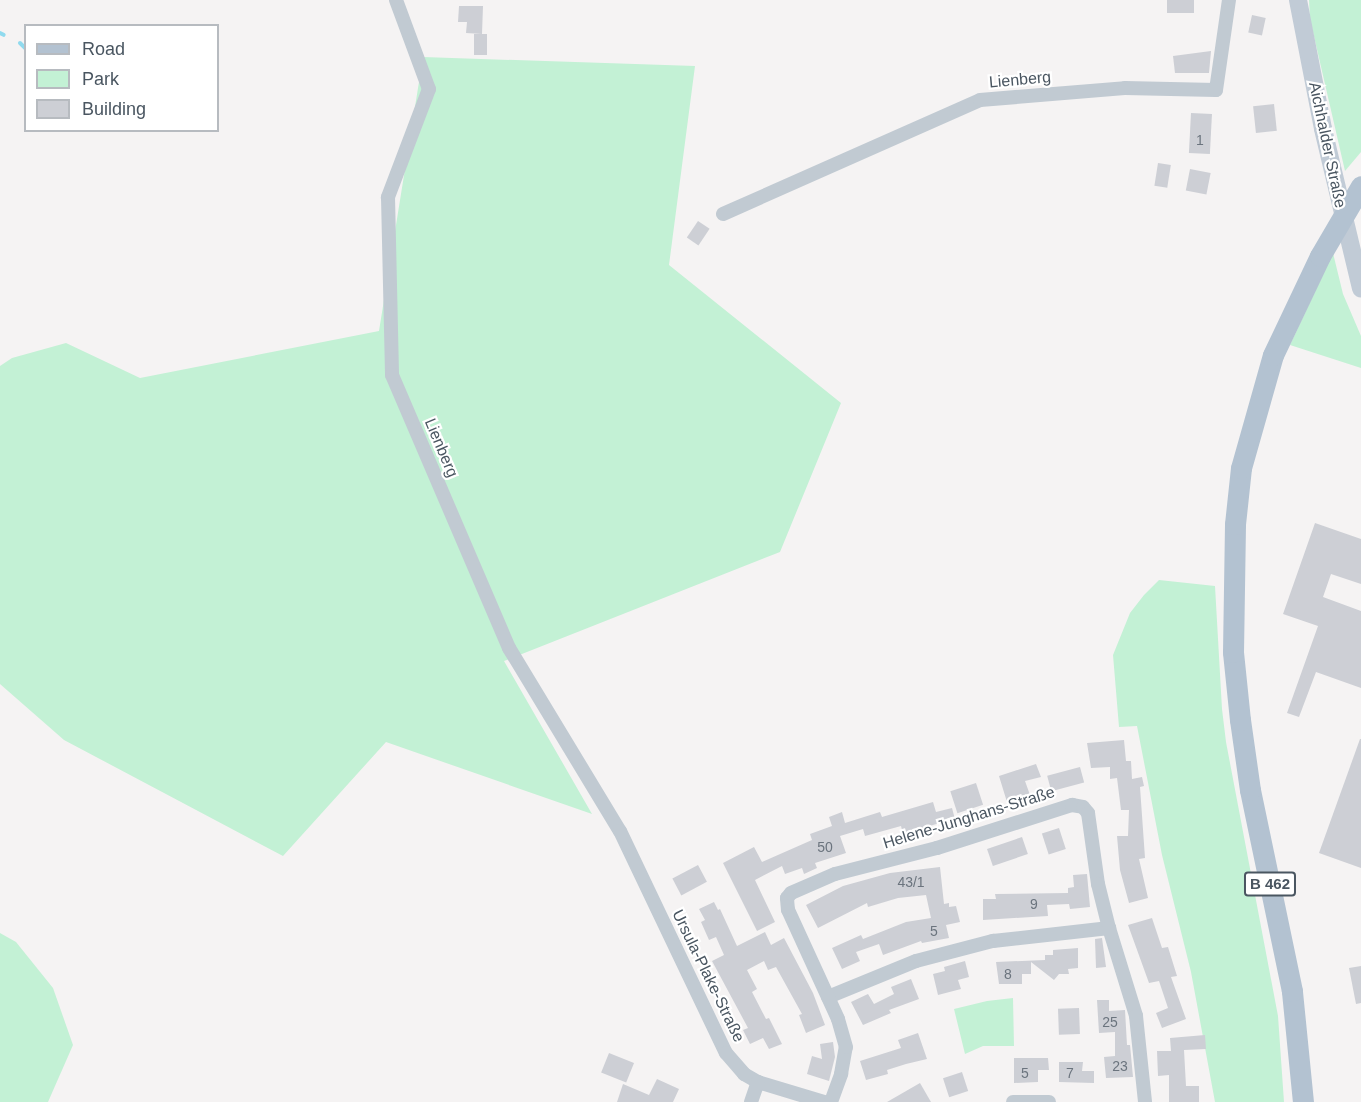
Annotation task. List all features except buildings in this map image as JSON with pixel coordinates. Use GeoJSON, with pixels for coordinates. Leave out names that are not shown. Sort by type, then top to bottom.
{"type":"FeatureCollection","features":[{"type":"Feature","properties":{"kind":"main road","name":"B 462"},"geometry":{"type":"LineString","coordinates":[[1303,1102],[1292,991],[1250,790],[1239,720],[1233,652],[1235,524],[1241,468],[1273,355],[1320,256],[1361,186]]}},
{"type":"Feature","properties":{"kind":"street","name":"Lienberg"},"geometry":{"type":"LineString","coordinates":[[396,0],[429,89],[388,197],[392,375],[509,648],[620,831],[641,877]]}},
{"type":"Feature","properties":{"kind":"street","name":"Lienberg"},"geometry":{"type":"LineString","coordinates":[[723,214],[980,100],[1125,88],[1216,90],[1229,0]]}},
{"type":"Feature","properties":{"kind":"street","name":"Aichhalder Straße"},"geometry":{"type":"LineString","coordinates":[[1298,0],[1323,129],[1354,269],[1361,289]]}},
{"type":"Feature","properties":{"kind":"street","name":"Helene-Junghans-Straße"},"geometry":{"type":"LineString","coordinates":[[831,1102],[841,1074],[846,1047],[843,1033],[828,997],[788,910],[787,898],[791,893],[835,874],[937,849],[1066,806],[1078,805],[1088,813],[1098,884],[1136,1016],[1145,1102]]}},
{"type":"Feature","properties":{"kind":"street","name":"Ursula-Plake-Straße"},"geometry":{"type":"LineString","coordinates":[[641,877],[726,1053],[744,1074],[758,1082],[824,1102]]}},
{"type":"Feature","properties":{"kind":"street"},"geometry":{"type":"LineString","coordinates":[[828,997],[916,961],[993,941],[1109,928]]}},
{"type":"Feature","properties":{"kind":"street"},"geometry":{"type":"LineString","coordinates":[[751,1102],[758,1082]]}},
{"type":"Feature","properties":{"kind":"street"},"geometry":{"type":"LineString","coordinates":[[1013,1102],[1049,1102]]}},
{"type":"Feature","properties":{"kind":"green space"},"geometry":{"type":"Polygon","coordinates":[[[1309,0],[1361,0],[1361,152],[1345,171],[1310,19],[1309,0]]]}},
{"type":"Feature","properties":{"kind":"green space"},"geometry":{"type":"Polygon","coordinates":[[[423,57],[695,66],[669,265],[841,403],[780,552],[504,661],[592,814],[386,742],[283,856],[64,740],[0,684],[0,366],[12,358],[66,343],[140,378],[379,331],[423,57]]]}},
{"type":"Feature","properties":{"kind":"green space"},"geometry":{"type":"Polygon","coordinates":[[[1333,253],[1343,294],[1361,336],[1361,368],[1290,345],[1333,253]]]}},
{"type":"Feature","properties":{"kind":"green space"},"geometry":{"type":"Polygon","coordinates":[[[1159,580],[1215,586],[1226,742],[1278,1016],[1284,1102],[1215,1102],[1191,972],[1162,855],[1137,726],[1119,727],[1113,655],[1130,613],[1159,580]]]}},
{"type":"Feature","properties":{"kind":"green space"},"geometry":{"type":"Polygon","coordinates":[[[0,933],[16,942],[53,988],[73,1045],[48,1102],[0,1102],[0,933]]]}},
{"type":"Feature","properties":{"kind":"green space"},"geometry":{"type":"Polygon","coordinates":[[[1013,998],[1014,1046],[983,1046],[965,1054],[954,1009],[987,1001],[1013,998]]]}},
{"type":"Feature","properties":{"kind":"waterway"},"geometry":{"type":"LineString","coordinates":[[0,33],[4,35]]}},
{"type":"Feature","properties":{"kind":"waterway"},"geometry":{"type":"LineString","coordinates":[[20,43],[24,47]]}}]}
